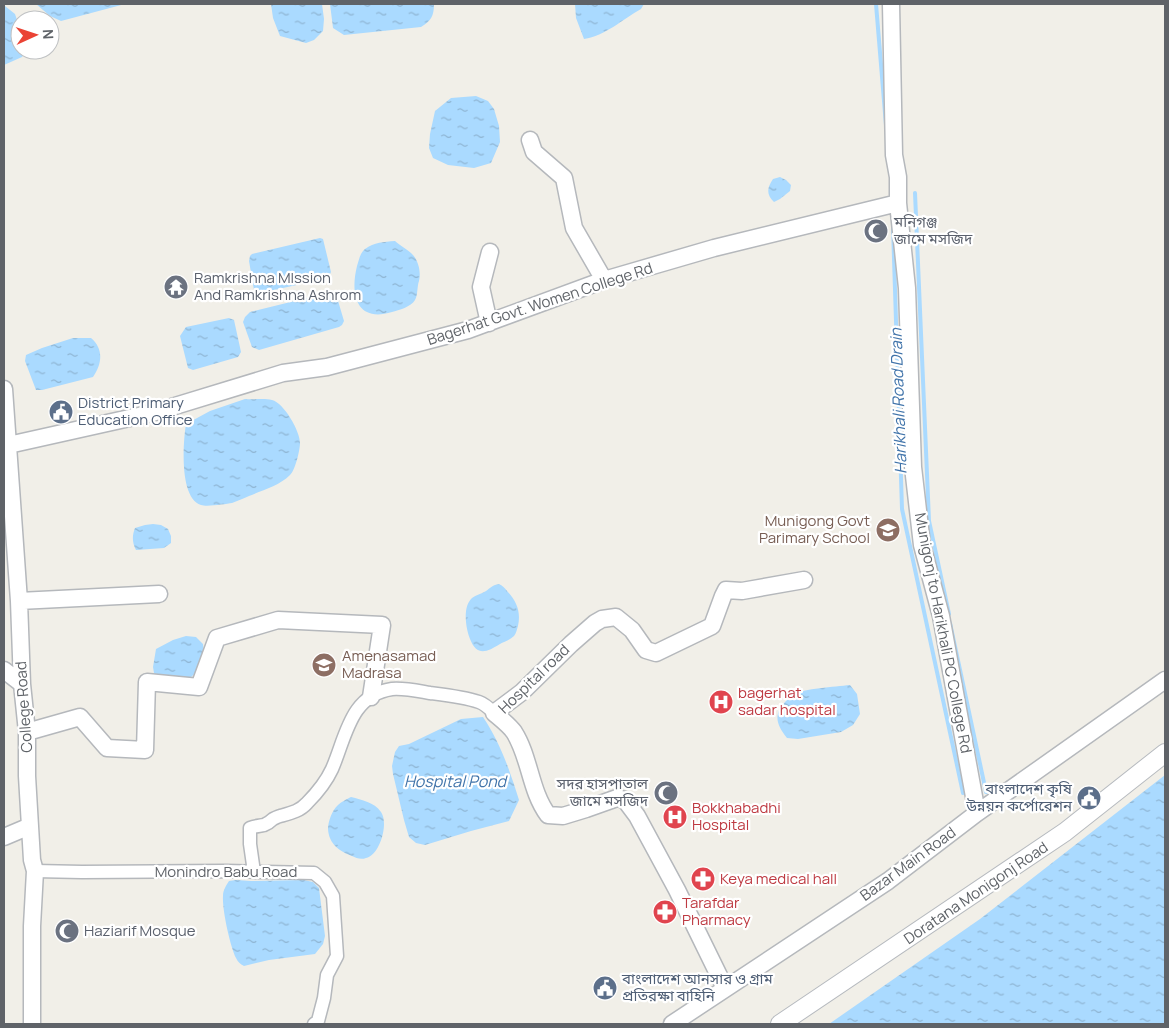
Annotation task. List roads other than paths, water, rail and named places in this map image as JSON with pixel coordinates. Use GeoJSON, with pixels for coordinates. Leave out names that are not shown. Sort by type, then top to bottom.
{"type":"FeatureCollection","features":[{"type":"Feature","properties":{"kind":"main road","name":"Doratana Monigonj Road"},"geometry":{"type":"LineString","coordinates":[[780,1024],[1065,832],[1165,753]]}},
{"type":"Feature","properties":{"kind":"street","name":"Munigonj to Harikhali PC College Rd"},"geometry":{"type":"LineString","coordinates":[[891,4],[894,155],[898,177],[898,203],[903,238],[907,296],[913,467],[922,545],[941,616],[977,813]]}},
{"type":"Feature","properties":{"kind":"street"},"geometry":{"type":"LineString","coordinates":[[530,140],[534,152],[564,178],[574,228],[604,280]]}},
{"type":"Feature","properties":{"kind":"street","name":"Bagerhat Govt. Women College Rd"},"geometry":{"type":"LineString","coordinates":[[6,446],[152,413],[283,373],[327,367],[468,330],[604,280],[714,248],[898,203]]}},
{"type":"Feature","properties":{"kind":"street"},"geometry":{"type":"LineString","coordinates":[[489,322],[481,287],[490,252]]}},
{"type":"Feature","properties":{"kind":"street","name":"College Road"},"geometry":{"type":"LineString","coordinates":[[4,389],[6,446],[19,601],[22,684],[27,732],[27,776],[32,860],[36,871],[32,926],[32,1024]]}},
{"type":"Feature","properties":{"kind":"street","name":"Hospital road"},"geometry":{"type":"LineString","coordinates":[[726,988],[677,890],[637,816],[625,800],[617,798],[563,816],[548,815],[536,791],[521,744],[513,730],[494,713],[522,692],[571,644],[602,619],[616,617],[632,630],[646,650],[656,653],[712,626],[726,590],[750,590],[804,580]]}},
{"type":"Feature","properties":{"kind":"street"},"geometry":{"type":"LineString","coordinates":[[19,601],[159,594]]}},
{"type":"Feature","properties":{"kind":"street"},"geometry":{"type":"LineString","coordinates":[[27,732],[80,717],[107,748],[145,750],[147,682],[199,686],[217,638],[278,620],[382,624],[371,697]]}},
{"type":"Feature","properties":{"kind":"street"},"geometry":{"type":"LineString","coordinates":[[4,670],[22,684]]}},
{"type":"Feature","properties":{"kind":"street","name":"Bazar Main Road"},"geometry":{"type":"LineString","coordinates":[[672,1024],[888,881],[977,813],[1165,680]]}},
{"type":"Feature","properties":{"kind":"street"},"geometry":{"type":"LineString","coordinates":[[254,872],[250,828],[271,822],[274,818],[301,809],[309,801],[331,771],[347,727],[359,707],[371,697],[393,689],[406,689],[481,702],[494,713]]}},
{"type":"Feature","properties":{"kind":"street"},"geometry":{"type":"LineString","coordinates":[[4,837],[30,826]]}},
{"type":"Feature","properties":{"kind":"street","name":"Monindro Babu Road"},"geometry":{"type":"LineString","coordinates":[[36,871],[314,873],[325,882],[333,896],[337,956],[327,975],[318,1021],[314,1024]]}},
{"type":"Feature","properties":{"kind":"water"},"geometry":{"type":"Polygon","coordinates":[[[36,4],[125,4],[61,21],[60,10],[43,10],[36,4]]]}},
{"type":"Feature","properties":{"kind":"water"},"geometry":{"type":"Polygon","coordinates":[[[271,4],[322,4],[323,31],[314,40],[306,43],[280,36],[273,18],[271,4]]]}},
{"type":"Feature","properties":{"kind":"water"},"geometry":{"type":"Polygon","coordinates":[[[330,4],[434,4],[431,18],[421,27],[344,35],[333,28],[330,4]]]}},
{"type":"Feature","properties":{"kind":"water"},"geometry":{"type":"Polygon","coordinates":[[[575,4],[644,4],[641,9],[607,31],[584,39],[576,18],[575,4]]]}},
{"type":"Feature","properties":{"kind":"water"},"geometry":{"type":"Polygon","coordinates":[[[5,6],[10,10],[10,60],[15,60],[4,65],[5,6]]]}},
{"type":"Feature","properties":{"kind":"water"},"geometry":{"type":"Polygon","coordinates":[[[476,96],[488,101],[494,109],[499,126],[500,142],[491,163],[474,168],[448,165],[433,158],[429,148],[435,111],[451,98],[476,96]]]}},
{"type":"Feature","properties":{"kind":"water"},"geometry":{"type":"Polygon","coordinates":[[[780,177],[791,185],[790,191],[774,202],[769,194],[769,185],[773,179],[780,177]]]}},
{"type":"Feature","properties":{"kind":"water"},"geometry":{"type":"Polygon","coordinates":[[[320,238],[323,239],[331,272],[328,278],[265,292],[254,290],[249,261],[252,254],[320,238]]]}},
{"type":"Feature","properties":{"kind":"water"},"geometry":{"type":"Polygon","coordinates":[[[395,241],[411,253],[418,264],[420,278],[416,298],[411,305],[392,312],[370,313],[363,310],[358,304],[354,287],[359,259],[363,251],[372,245],[395,241]]]}},
{"type":"Feature","properties":{"kind":"water"},"geometry":{"type":"Polygon","coordinates":[[[327,293],[336,294],[344,321],[342,325],[259,350],[252,347],[243,322],[250,312],[327,293]]]}},
{"type":"Feature","properties":{"kind":"water"},"geometry":{"type":"Polygon","coordinates":[[[229,318],[234,320],[241,352],[238,357],[193,370],[188,368],[180,336],[186,327],[229,318]]]}},
{"type":"Feature","properties":{"kind":"water"},"geometry":{"type":"Polygon","coordinates":[[[73,338],[91,338],[98,347],[100,362],[93,377],[36,390],[25,361],[26,355],[73,338]]]}},
{"type":"Feature","properties":{"kind":"water"},"geometry":{"type":"Polygon","coordinates":[[[245,399],[272,400],[277,402],[286,412],[297,432],[300,443],[294,469],[286,479],[276,485],[232,503],[201,505],[194,500],[189,492],[186,481],[184,443],[186,424],[210,411],[245,399]]]}},
{"type":"Feature","properties":{"kind":"water"},"geometry":{"type":"Polygon","coordinates":[[[153,524],[161,525],[168,529],[171,543],[164,548],[136,550],[133,539],[135,528],[153,524]]]}},
{"type":"Feature","properties":{"kind":"water"},"geometry":{"type":"Polygon","coordinates":[[[499,584],[504,587],[516,603],[519,616],[517,630],[509,640],[487,651],[479,651],[473,645],[466,624],[467,607],[472,598],[499,584]]]}},
{"type":"Feature","properties":{"kind":"water"},"geometry":{"type":"Polygon","coordinates":[[[186,636],[196,637],[203,644],[204,652],[198,671],[191,677],[180,680],[157,676],[154,673],[153,667],[156,649],[186,636]]]}},
{"type":"Feature","properties":{"kind":"water"},"geometry":{"type":"Polygon","coordinates":[[[850,685],[857,694],[860,714],[853,725],[841,732],[798,739],[787,738],[778,724],[778,715],[779,710],[792,695],[812,689],[850,685]]]}},
{"type":"Feature","properties":{"kind":"water","name":"Hospital Pond"},"geometry":{"type":"Polygon","coordinates":[[[483,717],[495,736],[519,800],[509,821],[425,845],[416,843],[409,837],[393,774],[392,766],[395,752],[399,746],[409,744],[461,719],[483,717]]]}},
{"type":"Feature","properties":{"kind":"water"},"geometry":{"type":"Polygon","coordinates":[[[1165,775],[1165,1024],[829,1024],[980,919],[1165,775]]]}},
{"type":"Feature","properties":{"kind":"water"},"geometry":{"type":"Polygon","coordinates":[[[351,797],[375,806],[383,817],[382,838],[379,845],[371,856],[364,859],[347,854],[339,849],[330,839],[328,829],[334,810],[339,804],[351,797]]]}},
{"type":"Feature","properties":{"kind":"water"},"geometry":{"type":"Polygon","coordinates":[[[304,880],[313,882],[319,888],[325,936],[323,944],[315,954],[269,960],[244,966],[239,963],[229,937],[223,902],[224,892],[229,881],[304,880]]]}},
{"type":"Feature","properties":{"kind":"waterway","name":"Harikhali Road Drain"},"geometry":{"type":"LineString","coordinates":[[876,4],[886,125]]}},
{"type":"Feature","properties":{"kind":"waterway","name":"Harikhali Road Drain"},"geometry":{"type":"LineString","coordinates":[[915,193],[929,521],[949,614]]}},
{"type":"Feature","properties":{"kind":"waterway","name":"Harikhali Road Drain"},"geometry":{"type":"LineString","coordinates":[[893,227],[902,509],[963,793]]}},
{"type":"Feature","properties":{"kind":"waterway","name":"Harikhali Road Drain"},"geometry":{"type":"LineString","coordinates":[[950,623],[986,792]]}},
{"type":"Feature","properties":{"kind":"place","name":"মনিগঞ্জ জামে মসজিদ"},"geometry":{"type":"Point","coordinates":[876,231]}},
{"type":"Feature","properties":{"kind":"place","name":"Ramkrishna MIssion And Ramkrishna Ashrom"},"geometry":{"type":"Point","coordinates":[176,287]}},
{"type":"Feature","properties":{"kind":"place","name":"District Primary Education Office"},"geometry":{"type":"Point","coordinates":[61,412]}},
{"type":"Feature","properties":{"kind":"place","name":"Munigong Govt Parimary School"},"geometry":{"type":"Point","coordinates":[888,530]}},
{"type":"Feature","properties":{"kind":"place","name":"Amenasamad Madrasa"},"geometry":{"type":"Point","coordinates":[324,665]}},
{"type":"Feature","properties":{"kind":"place","name":"bagerhat sadar hospital"},"geometry":{"type":"Point","coordinates":[721,702]}},
{"type":"Feature","properties":{"kind":"place","name":"সদর হাসপাতাল জামে মসজিদ"},"geometry":{"type":"Point","coordinates":[666,793]}},
{"type":"Feature","properties":{"kind":"place","name":"বাংলাদেশ কৃষি উন্নয়ন কর্পোরেশন"},"geometry":{"type":"Point","coordinates":[1089,798]}},
{"type":"Feature","properties":{"kind":"place","name":"Bokkhabadhi Hospital"},"geometry":{"type":"Point","coordinates":[675,817]}},
{"type":"Feature","properties":{"kind":"place","name":"Keya medical hall"},"geometry":{"type":"Point","coordinates":[703,879]}},
{"type":"Feature","properties":{"kind":"place","name":"Tarafdar Pharmacy"},"geometry":{"type":"Point","coordinates":[665,912]}},
{"type":"Feature","properties":{"kind":"place","name":"Haziarif Mosque"},"geometry":{"type":"Point","coordinates":[67,931]}},
{"type":"Feature","properties":{"kind":"place","name":"বাংলাদেশ আনসার ও গ্রাম প্রতিরক্ষা বাহিনি"},"geometry":{"type":"Point","coordinates":[605,988]}}]}
